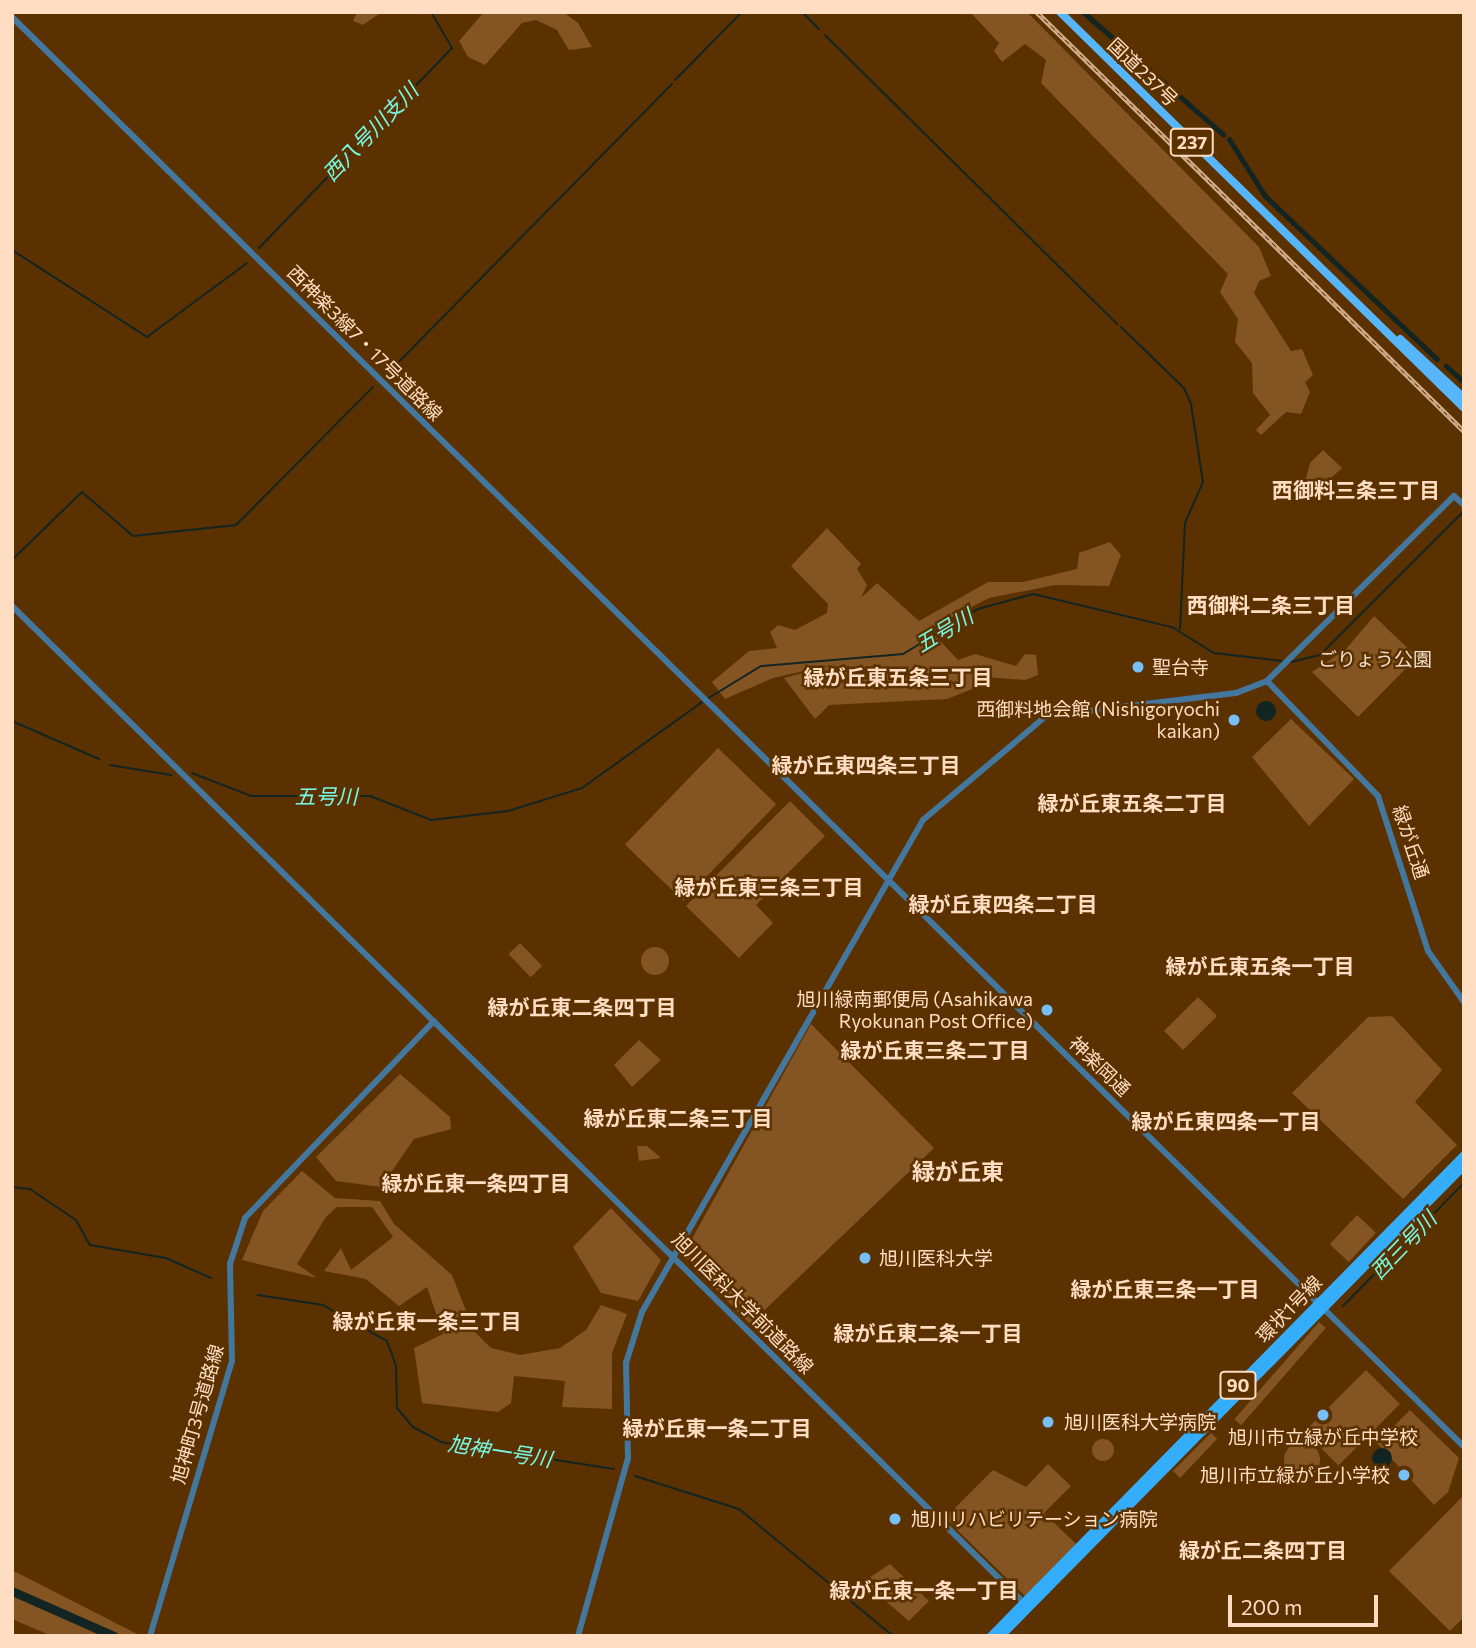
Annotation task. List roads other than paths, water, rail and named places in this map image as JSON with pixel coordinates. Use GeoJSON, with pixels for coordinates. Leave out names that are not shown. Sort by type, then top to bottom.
{"type":"FeatureCollection","features":[{"type":"Feature","properties":{"kind":"highway","name":"国道237号"},"geometry":{"type":"LineString","coordinates":[[1060,12],[1464,408]]}},
{"type":"Feature","properties":{"kind":"highway","name":"国道237号"},"geometry":{"type":"LineString","coordinates":[[1325,272],[1464,398]]}},
{"type":"Feature","properties":{"kind":"main road","name":"環状1号線"},"geometry":{"type":"LineString","coordinates":[[991,1636],[1026,1605],[1321,1305],[1464,1155]]}},
{"type":"Feature","properties":{"kind":"main road","name":"環状1号線"},"geometry":{"type":"LineString","coordinates":[[1321,1305],[1464,1166]]}},
{"type":"Feature","properties":{"kind":"main road","name":"環状1号線"},"geometry":{"type":"LineString","coordinates":[[1001,1636],[1026,1605]]}},
{"type":"Feature","properties":{"kind":"street","name":"西神楽3線7・17号道路線"},"geometry":{"type":"LineString","coordinates":[[12,17],[773,766]]}},
{"type":"Feature","properties":{"kind":"street"},"geometry":{"type":"LineString","coordinates":[[578,1636],[628,1458],[628,1348],[674,1257],[889,879],[930,812],[1046,716],[1236,693],[1267,681],[1285,667],[1454,496],[1462,504]]}},
{"type":"Feature","properties":{"kind":"street","name":"旭川医科大学前道路線"},"geometry":{"type":"LineString","coordinates":[[12,606],[1026,1605]]}},
{"type":"Feature","properties":{"kind":"street","name":"緑が丘通"},"geometry":{"type":"LineString","coordinates":[[1267,681],[1378,796],[1428,951],[1464,1002]]}},
{"type":"Feature","properties":{"kind":"street","name":"神楽岡通"},"geometry":{"type":"LineString","coordinates":[[773,766],[1464,1447]]}},
{"type":"Feature","properties":{"kind":"street","name":"旭神町3号道路線"},"geometry":{"type":"LineString","coordinates":[[150,1636],[232,1361],[230,1264],[245,1218],[434,1021]]}},
{"type":"Feature","properties":{"kind":"water"},"geometry":{"type":"Polygon","coordinates":[[[1266,701],[1273,704],[1276,711],[1273,718],[1266,721],[1259,718],[1256,711],[1259,704],[1266,701]]]}},
{"type":"Feature","properties":{"kind":"water"},"geometry":{"type":"Polygon","coordinates":[[[1382,1448],[1389,1451],[1392,1458],[1389,1465],[1382,1468],[1375,1465],[1372,1458],[1375,1451],[1382,1448]]]}},
{"type":"Feature","properties":{"kind":"waterway","name":"西八号川支川"},"geometry":{"type":"LineString","coordinates":[[259,248],[452,48],[431,12]]}},
{"type":"Feature","properties":{"kind":"waterway"},"geometry":{"type":"LineString","coordinates":[[675,80],[742,12]]}},
{"type":"Feature","properties":{"kind":"waterway"},"geometry":{"type":"LineString","coordinates":[[802,12],[819,29]]}},
{"type":"Feature","properties":{"kind":"waterway"},"geometry":{"type":"LineString","coordinates":[[1083,12],[1223,134]]}},
{"type":"Feature","properties":{"kind":"waterway"},"geometry":{"type":"LineString","coordinates":[[825,35],[1117,324]]}},
{"type":"Feature","properties":{"kind":"waterway"},"geometry":{"type":"LineString","coordinates":[[384,377],[672,84]]}},
{"type":"Feature","properties":{"kind":"waterway"},"geometry":{"type":"LineString","coordinates":[[1229,139],[1265,196],[1437,359]]}},
{"type":"Feature","properties":{"kind":"waterway","name":"西八号川支川"},"geometry":{"type":"LineString","coordinates":[[12,250],[147,337],[247,263]]}},
{"type":"Feature","properties":{"kind":"waterway"},"geometry":{"type":"LineString","coordinates":[[1121,327],[1184,388],[1191,404],[1203,482],[1185,523],[1180,629]]}},
{"type":"Feature","properties":{"kind":"waterway"},"geometry":{"type":"LineString","coordinates":[[1446,366],[1464,382]]}},
{"type":"Feature","properties":{"kind":"waterway"},"geometry":{"type":"LineString","coordinates":[[12,560],[82,492],[133,536],[236,525],[373,387]]}},
{"type":"Feature","properties":{"kind":"waterway","name":"五号川"},"geometry":{"type":"LineString","coordinates":[[1291,662],[1320,655],[1464,511]]}},
{"type":"Feature","properties":{"kind":"waterway","name":"五号川"},"geometry":{"type":"LineString","coordinates":[[707,699],[761,666],[903,654],[978,609],[1033,594],[1172,627],[1214,653],[1282,661]]}},
{"type":"Feature","properties":{"kind":"waterway","name":"五号川"},"geometry":{"type":"LineString","coordinates":[[192,773],[251,796],[370,796],[431,820],[508,811],[582,788],[702,702]]}},
{"type":"Feature","properties":{"kind":"waterway","name":"五号川"},"geometry":{"type":"LineString","coordinates":[[12,721],[99,759]]}},
{"type":"Feature","properties":{"kind":"waterway","name":"五号川"},"geometry":{"type":"LineString","coordinates":[[110,765],[171,775]]}},
{"type":"Feature","properties":{"kind":"waterway","name":"西三号川"},"geometry":{"type":"LineString","coordinates":[[1343,1306],[1464,1183]]}},
{"type":"Feature","properties":{"kind":"waterway","name":"旭神一号川"},"geometry":{"type":"LineString","coordinates":[[12,1187],[30,1189],[76,1220],[90,1245],[166,1258],[211,1278]]}},
{"type":"Feature","properties":{"kind":"waterway","name":"旭神一号川"},"geometry":{"type":"LineString","coordinates":[[258,1295],[323,1305],[387,1341],[396,1366],[397,1408],[413,1427],[441,1442],[614,1469]]}},
{"type":"Feature","properties":{"kind":"waterway","name":"旭神一号川"},"geometry":{"type":"LineString","coordinates":[[635,1476],[739,1509],[893,1636]]}},
{"type":"Feature","properties":{"kind":"waterway"},"geometry":{"type":"LineString","coordinates":[[12,1591],[114,1636]]}},
{"type":"Feature","properties":{"kind":"railway"},"geometry":{"type":"LineString","coordinates":[[1037,12],[1464,431]]}},
{"type":"Feature","properties":{"kind":"place","name":"聖台寺"},"geometry":{"type":"Point","coordinates":[1138,667]}},
{"type":"Feature","properties":{"kind":"place","name":"西御料地会館 (Nishigoryochi kaikan)"},"geometry":{"type":"Point","coordinates":[1234,720]}},
{"type":"Feature","properties":{"kind":"place","name":"旭川緑南郵便局 (Asahikawa Ryokunan Post Office)"},"geometry":{"type":"Point","coordinates":[1047,1010]}},
{"type":"Feature","properties":{"kind":"place","name":"旭川医科大学"},"geometry":{"type":"Point","coordinates":[865,1258]}},
{"type":"Feature","properties":{"kind":"place","name":"旭川市立緑が丘中学校"},"geometry":{"type":"Point","coordinates":[1323,1415]}},
{"type":"Feature","properties":{"kind":"place","name":"旭川医科大学病院"},"geometry":{"type":"Point","coordinates":[1048,1422]}},
{"type":"Feature","properties":{"kind":"place","name":"旭川市立緑が丘小学校"},"geometry":{"type":"Point","coordinates":[1404,1475]}},
{"type":"Feature","properties":{"kind":"place","name":"旭川リハビリテーション病院"},"geometry":{"type":"Point","coordinates":[895,1519]}},
{"type":"Feature","properties":{"kind":"district","name":"西御料三条三丁目"},"geometry":{"type":"Point","coordinates":[1356,490]}},
{"type":"Feature","properties":{"kind":"district","name":"西御料二条三丁目"},"geometry":{"type":"Point","coordinates":[1271,605]}},
{"type":"Feature","properties":{"kind":"district","name":"緑が丘東五条三丁目"},"geometry":{"type":"Point","coordinates":[898,677]}},
{"type":"Feature","properties":{"kind":"district","name":"緑が丘東四条三丁目"},"geometry":{"type":"Point","coordinates":[866,765]}},
{"type":"Feature","properties":{"kind":"district","name":"緑が丘東五条二丁目"},"geometry":{"type":"Point","coordinates":[1132,803]}},
{"type":"Feature","properties":{"kind":"district","name":"緑が丘東三条三丁目"},"geometry":{"type":"Point","coordinates":[769,887]}},
{"type":"Feature","properties":{"kind":"district","name":"緑が丘東四条二丁目"},"geometry":{"type":"Point","coordinates":[1003,904]}},
{"type":"Feature","properties":{"kind":"district","name":"緑が丘東五条一丁目"},"geometry":{"type":"Point","coordinates":[1260,966]}},
{"type":"Feature","properties":{"kind":"district","name":"緑が丘東二条四丁目"},"geometry":{"type":"Point","coordinates":[582,1007]}},
{"type":"Feature","properties":{"kind":"district","name":"緑が丘東三条二丁目"},"geometry":{"type":"Point","coordinates":[935,1050]}},
{"type":"Feature","properties":{"kind":"district","name":"緑が丘東二条三丁目"},"geometry":{"type":"Point","coordinates":[678,1118]}},
{"type":"Feature","properties":{"kind":"district","name":"緑が丘東四条一丁目"},"geometry":{"type":"Point","coordinates":[1226,1121]}},
{"type":"Feature","properties":{"kind":"district","name":"緑が丘東"},"geometry":{"type":"Point","coordinates":[958,1171]}},
{"type":"Feature","properties":{"kind":"district","name":"緑が丘東一条四丁目"},"geometry":{"type":"Point","coordinates":[476,1183]}},
{"type":"Feature","properties":{"kind":"district","name":"緑が丘東三条一丁目"},"geometry":{"type":"Point","coordinates":[1165,1289]}},
{"type":"Feature","properties":{"kind":"district","name":"緑が丘東一条三丁目"},"geometry":{"type":"Point","coordinates":[427,1321]}},
{"type":"Feature","properties":{"kind":"district","name":"緑が丘東二条一丁目"},"geometry":{"type":"Point","coordinates":[928,1333]}},
{"type":"Feature","properties":{"kind":"district","name":"緑が丘東一条二丁目"},"geometry":{"type":"Point","coordinates":[717,1428]}},
{"type":"Feature","properties":{"kind":"district","name":"緑が丘二条四丁目"},"geometry":{"type":"Point","coordinates":[1263,1550]}},
{"type":"Feature","properties":{"kind":"district","name":"緑が丘東一条一丁目"},"geometry":{"type":"Point","coordinates":[924,1590]}},
{"type":"Feature","properties":{"kind":"park label","name":"ごりょう公園"},"geometry":{"type":"Point","coordinates":[1375,659]}}]}
